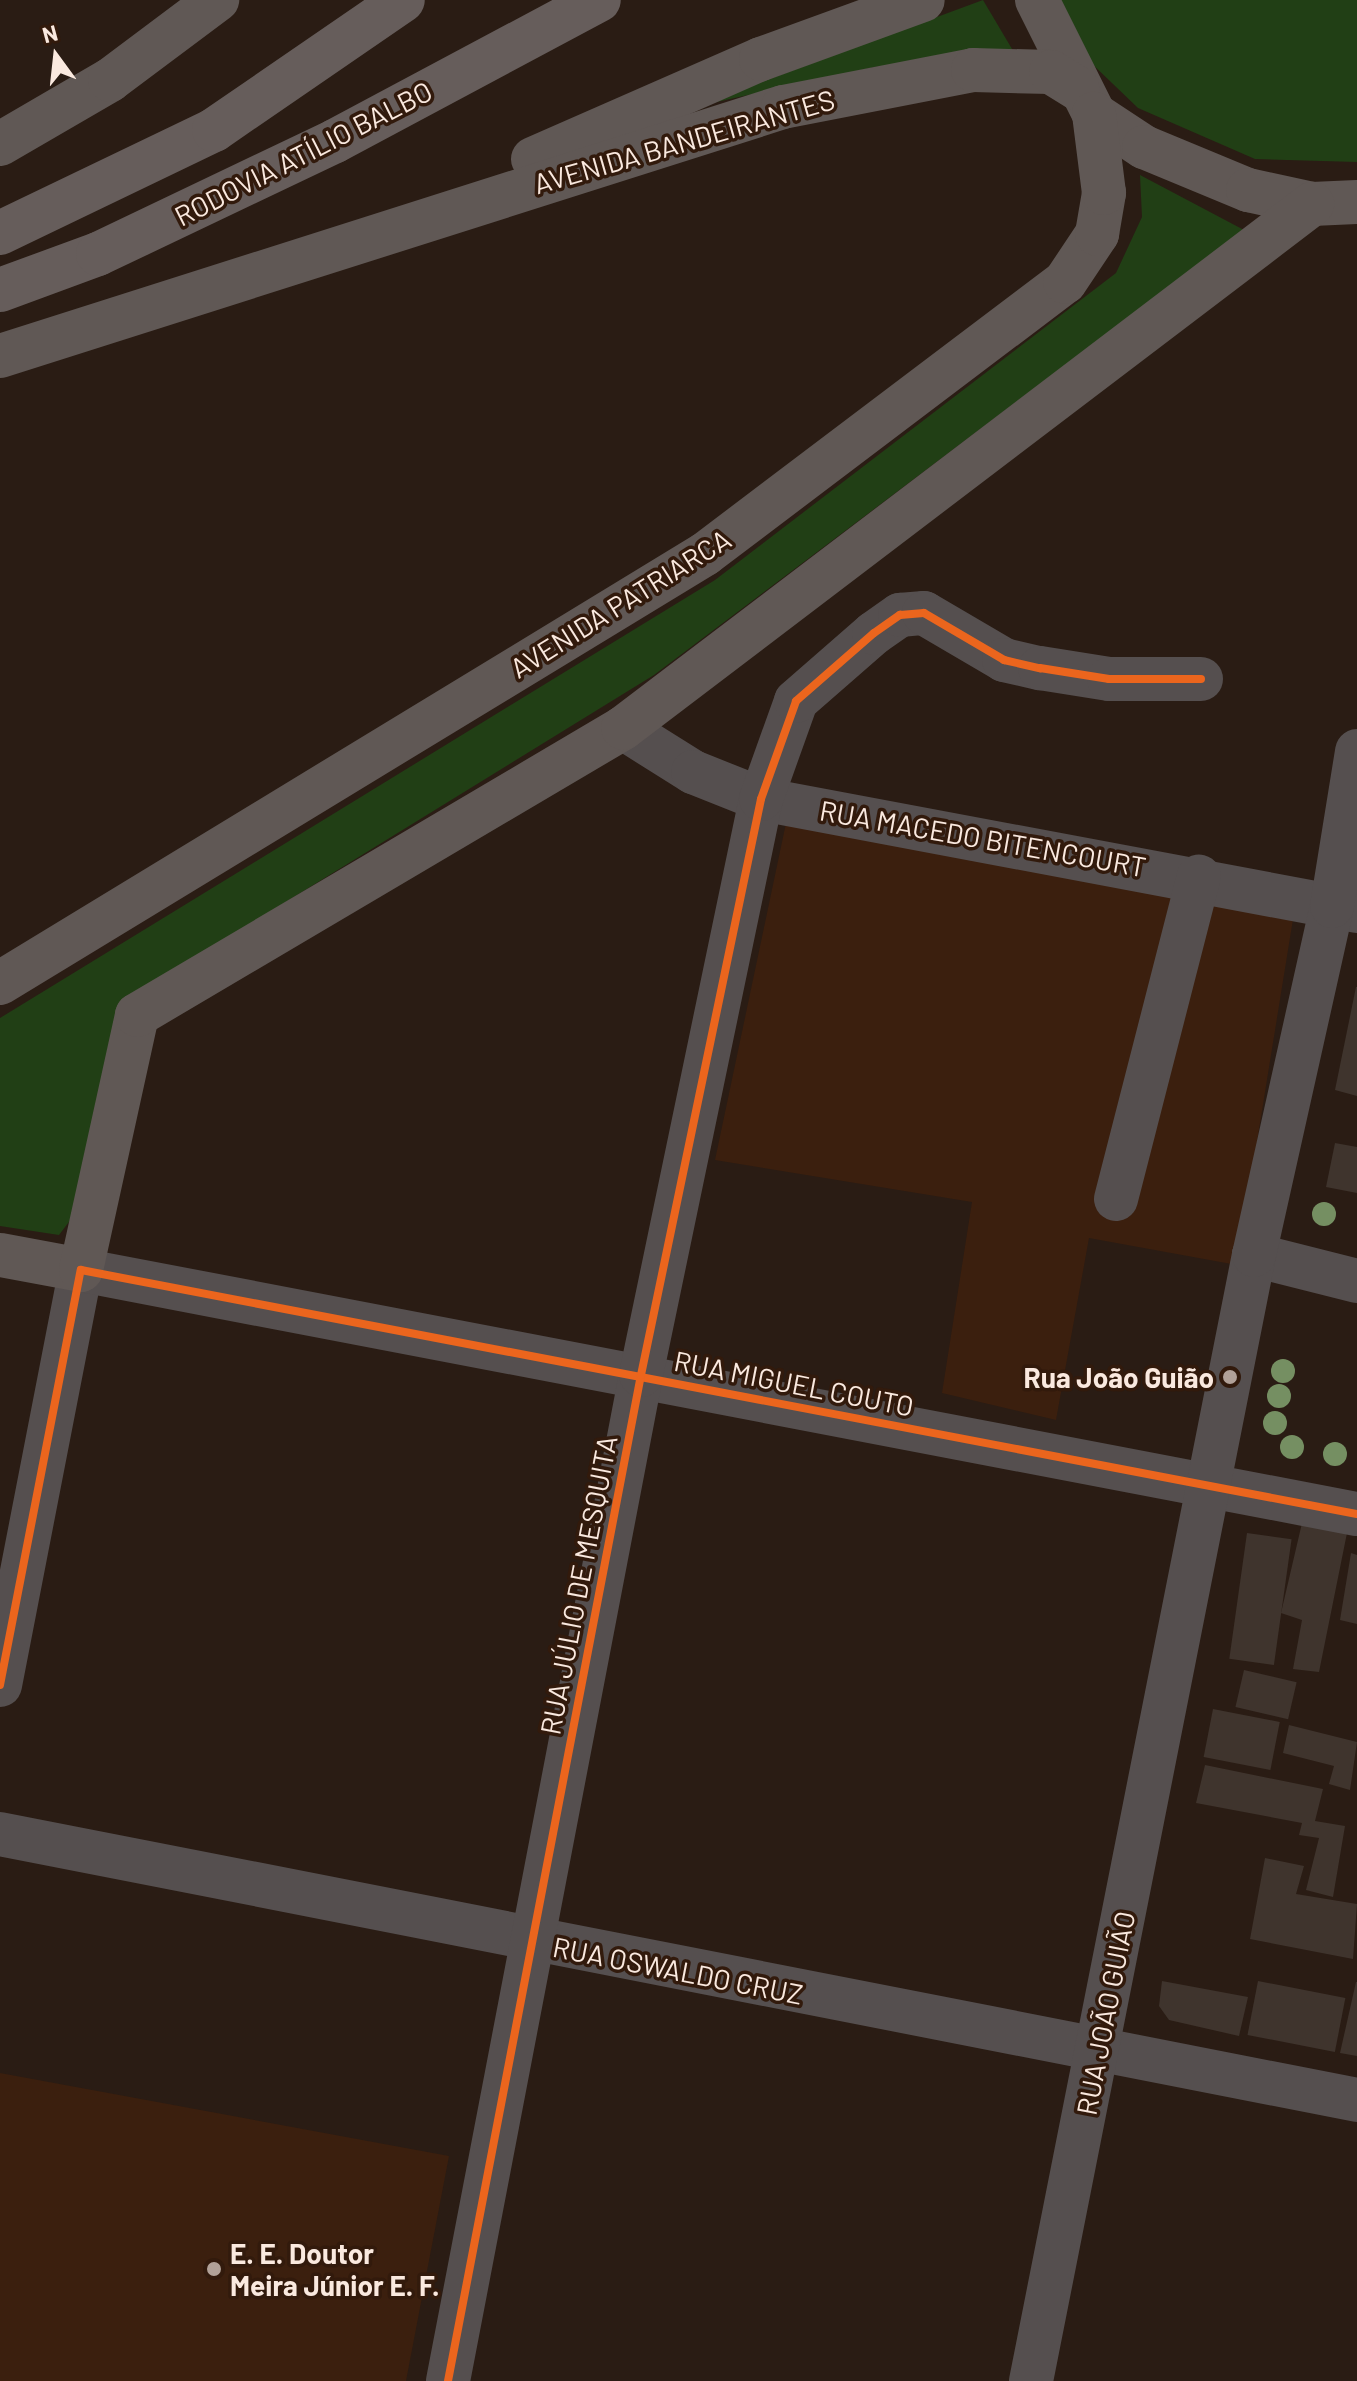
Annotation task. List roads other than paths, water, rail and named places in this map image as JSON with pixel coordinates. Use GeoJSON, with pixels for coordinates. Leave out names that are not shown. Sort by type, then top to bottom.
{"type":"FeatureCollection","features":[{"type":"Feature","properties":{"kind":"highway"},"geometry":{"type":"LineString","coordinates":[[260,101],[361,0]]}},
{"type":"Feature","properties":{"kind":"highway"},"geometry":{"type":"LineString","coordinates":[[0,233],[116,182],[260,101],[403,0]]}},
{"type":"Feature","properties":{"kind":"highway","name":"RODOVIA ATÍLIO BALBO"},"geometry":{"type":"LineString","coordinates":[[0,290],[98,254],[335,141],[599,0]]}},
{"type":"Feature","properties":{"kind":"main road"},"geometry":{"type":"LineString","coordinates":[[0,144],[110,80],[217,0]]}},
{"type":"Feature","properties":{"kind":"main road","name":"AVENIDA BANDEIRANTES"},"geometry":{"type":"LineString","coordinates":[[341,244],[761,59],[923,0]]}},
{"type":"Feature","properties":{"kind":"main road"},"geometry":{"type":"LineString","coordinates":[[1037,0],[1085,101]]}},
{"type":"Feature","properties":{"kind":"main road","name":"AVENIDA BANDEIRANTES"},"geometry":{"type":"LineString","coordinates":[[0,356],[341,244],[783,107],[973,70],[1051,72],[1085,101],[1158,153],[1248,190],[1312,204],[1357,202]]}},
{"type":"Feature","properties":{"kind":"main road","name":"AVENIDA PATRIARCA"},"geometry":{"type":"LineString","coordinates":[[0,983],[705,554],[1065,282],[1097,234],[1104,193],[1085,101]]}},
{"type":"Feature","properties":{"kind":"main road"},"geometry":{"type":"LineString","coordinates":[[81,1270],[137,1015],[623,728],[1312,204]]}},
{"type":"Feature","properties":{"kind":"main road","name":"RUA MIGUEL COUTO"},"geometry":{"type":"LineString","coordinates":[[0,1255],[81,1270]]}},
{"type":"Feature","properties":{"kind":"street","name":"RUA JÚLIO DE MESQUITA"},"geometry":{"type":"LineString","coordinates":[[448,2381],[641,1375],[761,799],[796,701],[900,615],[952,624],[1004,660],[1040,668],[1109,679],[1201,679]]}},
{"type":"Feature","properties":{"kind":"street","name":"RUA MACEDO BITENCOURT"},"geometry":{"type":"LineString","coordinates":[[623,728],[693,772],[761,799],[1199,876],[1345,908]]}},
{"type":"Feature","properties":{"kind":"street","name":"RUA JOÃO GUIÃO"},"geometry":{"type":"LineString","coordinates":[[1031,2381],[1254,1255],[1345,908],[1357,751]]}},
{"type":"Feature","properties":{"kind":"street"},"geometry":{"type":"LineString","coordinates":[[1116,1199],[1199,876]]}},
{"type":"Feature","properties":{"kind":"street"},"geometry":{"type":"LineString","coordinates":[[1254,1255],[1357,1281]]}},
{"type":"Feature","properties":{"kind":"street"},"geometry":{"type":"LineString","coordinates":[[0,1685],[81,1270]]}},
{"type":"Feature","properties":{"kind":"street","name":"RUA MIGUEL COUTO"},"geometry":{"type":"LineString","coordinates":[[81,1270],[1357,1514]]}},
{"type":"Feature","properties":{"kind":"street","name":"RUA OSWALDO CRUZ"},"geometry":{"type":"LineString","coordinates":[[0,1834],[1098,2052],[1357,2100]]}},
{"type":"Feature","properties":{"kind":"place","name":"Rua João Guião"},"geometry":{"type":"Point","coordinates":[1230,1377]}},
{"type":"Feature","properties":{"kind":"place","name":"E. E. Doutor Meira Júnior E. F."},"geometry":{"type":"Point","coordinates":[214,2269]}}]}
